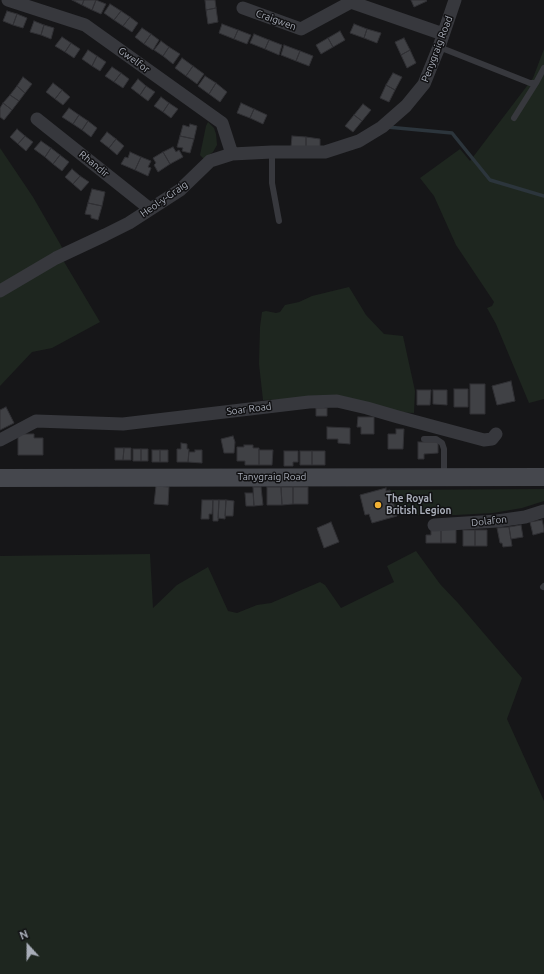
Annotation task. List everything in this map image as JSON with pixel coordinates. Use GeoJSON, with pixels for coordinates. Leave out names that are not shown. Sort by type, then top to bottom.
{"type":"FeatureCollection","features":[{"type":"Feature","properties":{"kind":"main road","name":"Tanygraig Road"},"geometry":{"type":"LineString","coordinates":[[0,478],[544,477]]}},
{"type":"Feature","properties":{"kind":"street","name":"Gwelfor"},"geometry":{"type":"LineString","coordinates":[[8,0],[85,25],[222,123],[232,154]]}},
{"type":"Feature","properties":{"kind":"street","name":"Penygraig Road"},"geometry":{"type":"LineString","coordinates":[[359,141],[382,127],[406,106],[424,84],[439,47],[455,0]]}},
{"type":"Feature","properties":{"kind":"street","name":"Craigwen"},"geometry":{"type":"LineString","coordinates":[[243,8],[301,29],[351,1],[443,34]]}},
{"type":"Feature","properties":{"kind":"street","name":"Rhandir"},"geometry":{"type":"LineString","coordinates":[[37,118],[150,209]]}},
{"type":"Feature","properties":{"kind":"street","name":"Heol-y-Graig"},"geometry":{"type":"LineString","coordinates":[[0,291],[56,258],[128,223],[180,190],[210,162],[232,154],[325,152],[359,141]]}},
{"type":"Feature","properties":{"kind":"street","name":"Soar Road"},"geometry":{"type":"LineString","coordinates":[[0,440],[36,421],[122,424],[309,402],[336,401],[484,440],[492,439],[496,434]]}},
{"type":"Feature","properties":{"kind":"street","name":"Dolafon"},"geometry":{"type":"LineString","coordinates":[[434,525],[525,517],[544,511]]}},
{"type":"Feature","properties":{"kind":"lane"},"geometry":{"type":"LineString","coordinates":[[439,47],[530,83],[536,83]]}},
{"type":"Feature","properties":{"kind":"lane"},"geometry":{"type":"LineString","coordinates":[[514,118],[544,68]]}},
{"type":"Feature","properties":{"kind":"lane"},"geometry":{"type":"LineString","coordinates":[[272,152],[272,183],[279,222]]}},
{"type":"Feature","properties":{"kind":"lane"},"geometry":{"type":"LineString","coordinates":[[424,439],[436,439],[442,443],[444,449],[444,477]]}},
{"type":"Feature","properties":{"kind":"shaded area"},"geometry":{"type":"Polygon","coordinates":[[[544,49],[544,399],[529,403],[496,324],[487,308],[492,306],[494,302],[456,245],[434,196],[420,178],[460,149],[470,161],[533,78],[544,49]]]}},
{"type":"Feature","properties":{"kind":"shaded area"},"geometry":{"type":"Polygon","coordinates":[[[208,122],[214,128],[217,145],[213,152],[204,159],[200,155],[208,122]]]}},
{"type":"Feature","properties":{"kind":"shaded area"},"geometry":{"type":"Polygon","coordinates":[[[0,148],[33,197],[63,249],[0,285],[0,148]]]}},
{"type":"Feature","properties":{"kind":"shaded area"},"geometry":{"type":"Polygon","coordinates":[[[63,260],[100,322],[52,348],[32,352],[0,386],[0,297],[63,260]]]}},
{"type":"Feature","properties":{"kind":"shaded area"},"geometry":{"type":"Polygon","coordinates":[[[349,287],[366,315],[384,334],[403,336],[415,391],[414,413],[395,412],[303,399],[263,400],[259,364],[262,312],[280,312],[285,305],[299,302],[312,296],[349,287]]]}},
{"type":"Feature","properties":{"kind":"shaded area"},"geometry":{"type":"Polygon","coordinates":[[[544,489],[544,501],[522,508],[493,513],[397,516],[390,490],[544,489]]]}},
{"type":"Feature","properties":{"kind":"shaded area"},"geometry":{"type":"Polygon","coordinates":[[[416,551],[440,584],[522,678],[507,719],[544,801],[544,974],[0,974],[0,556],[150,554],[153,608],[177,585],[208,567],[228,611],[237,613],[257,605],[271,603],[320,582],[325,585],[341,608],[394,582],[387,566],[416,551]]]}},
{"type":"Feature","properties":{"kind":"building"},"geometry":{"type":"Polygon","coordinates":[[[72,0],[84,0],[82,5],[72,0]]]}},
{"type":"Feature","properties":{"kind":"building"},"geometry":{"type":"Polygon","coordinates":[[[84,0],[96,0],[92,10],[82,5],[84,0]]]}},
{"type":"Feature","properties":{"kind":"building"},"geometry":{"type":"Polygon","coordinates":[[[96,0],[106,4],[101,14],[92,10],[96,0]]]}},
{"type":"Feature","properties":{"kind":"building"},"geometry":{"type":"Polygon","coordinates":[[[205,0],[215,0],[216,8],[206,10],[205,0]]]}},
{"type":"Feature","properties":{"kind":"building"},"geometry":{"type":"Polygon","coordinates":[[[411,0],[426,0],[427,1],[414,7],[411,0]]]}},
{"type":"Feature","properties":{"kind":"building"},"geometry":{"type":"Polygon","coordinates":[[[110,4],[121,11],[114,20],[104,13],[110,4]]]}},
{"type":"Feature","properties":{"kind":"building"},"geometry":{"type":"Polygon","coordinates":[[[216,8],[218,22],[208,24],[206,10],[216,8]]]}},
{"type":"Feature","properties":{"kind":"building"},"geometry":{"type":"Polygon","coordinates":[[[7,11],[17,14],[13,25],[3,21],[7,11]]]}},
{"type":"Feature","properties":{"kind":"building"},"geometry":{"type":"Polygon","coordinates":[[[121,11],[130,17],[123,26],[114,20],[121,11]]]}},
{"type":"Feature","properties":{"kind":"building"},"geometry":{"type":"Polygon","coordinates":[[[17,14],[27,18],[23,28],[13,25],[17,14]]]}},
{"type":"Feature","properties":{"kind":"building"},"geometry":{"type":"Polygon","coordinates":[[[130,17],[138,23],[132,32],[123,26],[130,17]]]}},
{"type":"Feature","properties":{"kind":"building"},"geometry":{"type":"Polygon","coordinates":[[[34,21],[44,25],[41,35],[30,32],[34,21]]]}},
{"type":"Feature","properties":{"kind":"building"},"geometry":{"type":"Polygon","coordinates":[[[222,24],[238,30],[234,39],[219,33],[222,24]]]}},
{"type":"Feature","properties":{"kind":"building"},"geometry":{"type":"Polygon","coordinates":[[[354,24],[367,29],[364,38],[350,33],[354,24]]]}},
{"type":"Feature","properties":{"kind":"building"},"geometry":{"type":"Polygon","coordinates":[[[44,25],[54,28],[51,39],[41,35],[44,25]]]}},
{"type":"Feature","properties":{"kind":"building"},"geometry":{"type":"Polygon","coordinates":[[[142,28],[151,34],[144,44],[135,37],[142,28]]]}},
{"type":"Feature","properties":{"kind":"building"},"geometry":{"type":"Polygon","coordinates":[[[367,29],[381,33],[377,43],[364,38],[367,29]]]}},
{"type":"Feature","properties":{"kind":"building"},"geometry":{"type":"Polygon","coordinates":[[[238,30],[251,35],[247,44],[234,39],[238,30]]]}},
{"type":"Feature","properties":{"kind":"building"},"geometry":{"type":"Polygon","coordinates":[[[340,31],[345,40],[333,47],[328,38],[340,31]]]}},
{"type":"Feature","properties":{"kind":"building"},"geometry":{"type":"Polygon","coordinates":[[[151,34],[159,40],[153,50],[144,44],[151,34]]]}},
{"type":"Feature","properties":{"kind":"building"},"geometry":{"type":"Polygon","coordinates":[[[254,34],[269,40],[265,49],[250,43],[254,34]]]}},
{"type":"Feature","properties":{"kind":"building"},"geometry":{"type":"Polygon","coordinates":[[[62,37],[71,43],[65,52],[55,46],[62,37]]]}},
{"type":"Feature","properties":{"kind":"building"},"geometry":{"type":"Polygon","coordinates":[[[328,38],[333,47],[321,54],[316,45],[328,38]]]}},
{"type":"Feature","properties":{"kind":"building"},"geometry":{"type":"Polygon","coordinates":[[[404,38],[410,50],[401,55],[395,42],[404,38]]]}},
{"type":"Feature","properties":{"kind":"building"},"geometry":{"type":"Polygon","coordinates":[[[269,40],[282,45],[279,55],[265,49],[269,40]]]}},
{"type":"Feature","properties":{"kind":"building"},"geometry":{"type":"Polygon","coordinates":[[[161,41],[169,47],[163,56],[154,50],[161,41]]]}},
{"type":"Feature","properties":{"kind":"building"},"geometry":{"type":"Polygon","coordinates":[[[71,43],[80,49],[74,58],[65,52],[71,43]]]}},
{"type":"Feature","properties":{"kind":"building"},"geometry":{"type":"Polygon","coordinates":[[[284,45],[300,51],[296,61],[281,55],[284,45]]]}},
{"type":"Feature","properties":{"kind":"building"},"geometry":{"type":"Polygon","coordinates":[[[169,47],[180,54],[173,64],[163,56],[169,47]]]}},
{"type":"Feature","properties":{"kind":"building"},"geometry":{"type":"Polygon","coordinates":[[[88,50],[97,56],[92,66],[82,59],[88,50]]]}},
{"type":"Feature","properties":{"kind":"building"},"geometry":{"type":"Polygon","coordinates":[[[410,50],[416,63],[407,68],[401,55],[410,50]]]}},
{"type":"Feature","properties":{"kind":"building"},"geometry":{"type":"Polygon","coordinates":[[[300,51],[313,56],[309,66],[296,61],[300,51]]]}},
{"type":"Feature","properties":{"kind":"building"},"geometry":{"type":"Polygon","coordinates":[[[97,56],[106,62],[100,71],[92,66],[97,56]]]}},
{"type":"Feature","properties":{"kind":"building"},"geometry":{"type":"Polygon","coordinates":[[[182,58],[193,66],[186,76],[175,68],[182,58]]]}},
{"type":"Feature","properties":{"kind":"building"},"geometry":{"type":"Polygon","coordinates":[[[193,66],[204,74],[197,84],[186,76],[193,66]]]}},
{"type":"Feature","properties":{"kind":"building"},"geometry":{"type":"Polygon","coordinates":[[[112,67],[121,73],[114,82],[105,76],[112,67]]]}},
{"type":"Feature","properties":{"kind":"building"},"geometry":{"type":"Polygon","coordinates":[[[121,73],[129,79],[123,88],[114,82],[121,73]]]}},
{"type":"Feature","properties":{"kind":"building"},"geometry":{"type":"Polygon","coordinates":[[[393,73],[402,77],[395,90],[386,85],[393,73]]]}},
{"type":"Feature","properties":{"kind":"building"},"geometry":{"type":"Polygon","coordinates":[[[205,76],[216,83],[209,94],[198,86],[205,76]]]}},
{"type":"Feature","properties":{"kind":"building"},"geometry":{"type":"Polygon","coordinates":[[[23,77],[32,84],[25,93],[17,86],[23,77]]]}},
{"type":"Feature","properties":{"kind":"building"},"geometry":{"type":"Polygon","coordinates":[[[138,79],[146,86],[140,95],[131,88],[138,79]]]}},
{"type":"Feature","properties":{"kind":"building"},"geometry":{"type":"Polygon","coordinates":[[[53,83],[62,90],[55,99],[46,92],[53,83]]]}},
{"type":"Feature","properties":{"kind":"building"},"geometry":{"type":"Polygon","coordinates":[[[216,83],[227,92],[220,102],[209,94],[216,83]]]}},
{"type":"Feature","properties":{"kind":"building"},"geometry":{"type":"Polygon","coordinates":[[[386,85],[395,90],[389,102],[380,98],[386,85]]]}},
{"type":"Feature","properties":{"kind":"building"},"geometry":{"type":"Polygon","coordinates":[[[17,86],[25,93],[19,101],[10,95],[17,86]]]}},
{"type":"Feature","properties":{"kind":"building"},"geometry":{"type":"Polygon","coordinates":[[[146,86],[155,92],[148,101],[140,95],[146,86]]]}},
{"type":"Feature","properties":{"kind":"building"},"geometry":{"type":"Polygon","coordinates":[[[62,90],[70,97],[63,105],[55,99],[62,90]]]}},
{"type":"Feature","properties":{"kind":"building"},"geometry":{"type":"Polygon","coordinates":[[[10,95],[19,101],[12,110],[3,103],[10,95]]]}},
{"type":"Feature","properties":{"kind":"building"},"geometry":{"type":"Polygon","coordinates":[[[161,97],[169,103],[163,112],[154,106],[161,97]]]}},
{"type":"Feature","properties":{"kind":"building"},"geometry":{"type":"Polygon","coordinates":[[[3,103],[12,110],[4,120],[0,117],[0,108],[3,103]]]}},
{"type":"Feature","properties":{"kind":"building"},"geometry":{"type":"Polygon","coordinates":[[[169,103],[178,109],[171,118],[163,112],[169,103]]]}},
{"type":"Feature","properties":{"kind":"building"},"geometry":{"type":"Polygon","coordinates":[[[241,103],[254,109],[250,118],[237,113],[241,103]]]}},
{"type":"Feature","properties":{"kind":"building"},"geometry":{"type":"Polygon","coordinates":[[[363,104],[371,110],[362,121],[354,115],[363,104]]]}},
{"type":"Feature","properties":{"kind":"building"},"geometry":{"type":"Polygon","coordinates":[[[69,108],[79,115],[73,124],[62,117],[69,108]]]}},
{"type":"Feature","properties":{"kind":"building"},"geometry":{"type":"Polygon","coordinates":[[[254,109],[267,115],[263,124],[250,118],[254,109]]]}},
{"type":"Feature","properties":{"kind":"building"},"geometry":{"type":"Polygon","coordinates":[[[79,115],[88,121],[82,130],[73,124],[79,115]]]}},
{"type":"Feature","properties":{"kind":"building"},"geometry":{"type":"Polygon","coordinates":[[[354,115],[362,121],[353,132],[345,126],[354,115]]]}},
{"type":"Feature","properties":{"kind":"building"},"geometry":{"type":"Polygon","coordinates":[[[88,121],[97,128],[91,137],[82,130],[88,121]]]}},
{"type":"Feature","properties":{"kind":"building"},"geometry":{"type":"Polygon","coordinates":[[[190,124],[197,126],[194,139],[180,136],[183,125],[189,127],[190,124]]]}},
{"type":"Feature","properties":{"kind":"building"},"geometry":{"type":"Polygon","coordinates":[[[17,129],[25,136],[18,144],[10,137],[17,129]]]}},
{"type":"Feature","properties":{"kind":"building"},"geometry":{"type":"Polygon","coordinates":[[[107,132],[116,139],[109,148],[100,141],[107,132]]]}},
{"type":"Feature","properties":{"kind":"building"},"geometry":{"type":"Polygon","coordinates":[[[25,136],[33,142],[26,151],[18,144],[25,136]]]}},
{"type":"Feature","properties":{"kind":"building"},"geometry":{"type":"Polygon","coordinates":[[[180,136],[194,139],[190,153],[182,151],[183,148],[177,147],[180,136]]]}},
{"type":"Feature","properties":{"kind":"building"},"geometry":{"type":"Polygon","coordinates":[[[292,136],[306,137],[306,148],[291,147],[292,136]]]}},
{"type":"Feature","properties":{"kind":"building"},"geometry":{"type":"Polygon","coordinates":[[[306,137],[320,139],[320,149],[306,148],[306,137]]]}},
{"type":"Feature","properties":{"kind":"building"},"geometry":{"type":"Polygon","coordinates":[[[116,139],[124,146],[117,155],[109,148],[116,139]]]}},
{"type":"Feature","properties":{"kind":"building"},"geometry":{"type":"Polygon","coordinates":[[[41,141],[51,148],[45,157],[34,149],[41,141]]]}},
{"type":"Feature","properties":{"kind":"building"},"geometry":{"type":"Polygon","coordinates":[[[173,147],[176,152],[179,150],[183,157],[170,164],[163,152],[173,147]]]}},
{"type":"Feature","properties":{"kind":"building"},"geometry":{"type":"Polygon","coordinates":[[[51,148],[60,155],[53,164],[45,157],[51,148]]]}},
{"type":"Feature","properties":{"kind":"building"},"geometry":{"type":"Polygon","coordinates":[[[130,152],[141,157],[135,170],[121,164],[125,157],[128,158],[130,152]]]}},
{"type":"Feature","properties":{"kind":"building"},"geometry":{"type":"Polygon","coordinates":[[[163,152],[170,164],[158,172],[154,165],[156,163],[153,158],[163,152]]]}},
{"type":"Feature","properties":{"kind":"building"},"geometry":{"type":"Polygon","coordinates":[[[60,155],[69,162],[62,171],[53,164],[60,155]]]}},
{"type":"Feature","properties":{"kind":"building"},"geometry":{"type":"Polygon","coordinates":[[[141,157],[151,161],[148,167],[151,168],[148,176],[135,170],[141,157]]]}},
{"type":"Feature","properties":{"kind":"building"},"geometry":{"type":"Polygon","coordinates":[[[72,169],[80,176],[73,184],[65,177],[72,169]]]}},
{"type":"Feature","properties":{"kind":"building"},"geometry":{"type":"Polygon","coordinates":[[[80,176],[89,182],[81,191],[73,184],[80,176]]]}},
{"type":"Feature","properties":{"kind":"building"},"geometry":{"type":"Polygon","coordinates":[[[92,189],[105,192],[102,206],[88,203],[92,189]]]}},
{"type":"Feature","properties":{"kind":"building"},"geometry":{"type":"Polygon","coordinates":[[[88,203],[102,206],[98,220],[91,218],[91,215],[85,214],[88,203]]]}},
{"type":"Feature","properties":{"kind":"building"},"geometry":{"type":"Polygon","coordinates":[[[511,381],[515,401],[497,405],[492,386],[511,381]]]}},
{"type":"Feature","properties":{"kind":"building"},"geometry":{"type":"Polygon","coordinates":[[[470,384],[485,384],[485,414],[470,414],[470,384]]]}},
{"type":"Feature","properties":{"kind":"building"},"geometry":{"type":"Polygon","coordinates":[[[454,389],[468,389],[468,407],[454,407],[454,389]]]}},
{"type":"Feature","properties":{"kind":"building"},"geometry":{"type":"Polygon","coordinates":[[[417,390],[431,390],[430,405],[417,405],[417,390]]]}},
{"type":"Feature","properties":{"kind":"building"},"geometry":{"type":"Polygon","coordinates":[[[433,390],[447,390],[447,405],[433,404],[433,390]]]}},
{"type":"Feature","properties":{"kind":"building"},"geometry":{"type":"Polygon","coordinates":[[[6,407],[14,423],[0,430],[0,410],[6,407]]]}},
{"type":"Feature","properties":{"kind":"building"},"geometry":{"type":"Polygon","coordinates":[[[316,408],[327,408],[327,416],[316,416],[316,408]]]}},
{"type":"Feature","properties":{"kind":"building"},"geometry":{"type":"Polygon","coordinates":[[[358,417],[374,417],[374,434],[361,434],[361,427],[357,427],[358,417]]]}},
{"type":"Feature","properties":{"kind":"building"},"geometry":{"type":"Polygon","coordinates":[[[327,427],[350,428],[350,444],[338,443],[338,439],[327,439],[327,427]]]}},
{"type":"Feature","properties":{"kind":"building"},"geometry":{"type":"Polygon","coordinates":[[[396,429],[404,429],[403,449],[388,449],[388,434],[396,434],[396,429]]]}},
{"type":"Feature","properties":{"kind":"building"},"geometry":{"type":"Polygon","coordinates":[[[18,434],[34,434],[34,438],[43,438],[43,455],[18,455],[18,434]]]}},
{"type":"Feature","properties":{"kind":"building"},"geometry":{"type":"Polygon","coordinates":[[[233,436],[235,442],[234,453],[224,453],[221,439],[233,436]]]}},
{"type":"Feature","properties":{"kind":"building"},"geometry":{"type":"Polygon","coordinates":[[[418,442],[438,442],[438,453],[424,454],[424,459],[418,459],[418,442]]]}},
{"type":"Feature","properties":{"kind":"building"},"geometry":{"type":"Polygon","coordinates":[[[181,443],[187,444],[187,449],[189,449],[188,462],[177,462],[177,449],[181,449],[181,443]]]}},
{"type":"Feature","properties":{"kind":"building"},"geometry":{"type":"Polygon","coordinates":[[[244,445],[253,445],[253,448],[259,448],[259,465],[245,465],[245,461],[237,461],[237,447],[244,447],[244,445]]]}},
{"type":"Feature","properties":{"kind":"building"},"geometry":{"type":"Polygon","coordinates":[[[115,448],[124,448],[123,460],[115,460],[115,448]]]}},
{"type":"Feature","properties":{"kind":"building"},"geometry":{"type":"Polygon","coordinates":[[[124,448],[131,448],[131,460],[123,460],[124,448]]]}},
{"type":"Feature","properties":{"kind":"building"},"geometry":{"type":"Polygon","coordinates":[[[133,449],[141,449],[141,461],[133,461],[133,449]]]}},
{"type":"Feature","properties":{"kind":"building"},"geometry":{"type":"Polygon","coordinates":[[[141,449],[148,449],[148,461],[141,461],[141,449]]]}},
{"type":"Feature","properties":{"kind":"building"},"geometry":{"type":"Polygon","coordinates":[[[152,450],[160,450],[160,462],[152,462],[152,450]]]}},
{"type":"Feature","properties":{"kind":"building"},"geometry":{"type":"Polygon","coordinates":[[[160,450],[168,450],[168,462],[160,462],[160,450]]]}},
{"type":"Feature","properties":{"kind":"building"},"geometry":{"type":"Polygon","coordinates":[[[195,450],[202,450],[202,463],[188,462],[189,452],[195,452],[195,450]]]}},
{"type":"Feature","properties":{"kind":"building"},"geometry":{"type":"Polygon","coordinates":[[[259,450],[273,450],[272,465],[259,465],[259,450]]]}},
{"type":"Feature","properties":{"kind":"building"},"geometry":{"type":"Polygon","coordinates":[[[284,451],[298,451],[298,462],[293,462],[293,466],[284,466],[284,451]]]}},
{"type":"Feature","properties":{"kind":"building"},"geometry":{"type":"Polygon","coordinates":[[[300,451],[312,451],[312,465],[300,465],[300,451]]]}},
{"type":"Feature","properties":{"kind":"building"},"geometry":{"type":"Polygon","coordinates":[[[312,451],[325,451],[325,465],[312,465],[312,451]]]}},
{"type":"Feature","properties":{"kind":"building"},"geometry":{"type":"Polygon","coordinates":[[[156,486],[169,487],[168,505],[154,504],[156,486]]]}},
{"type":"Feature","properties":{"kind":"building"},"geometry":{"type":"Polygon","coordinates":[[[253,487],[261,487],[263,505],[254,506],[253,487]]]}},
{"type":"Feature","properties":{"kind":"building"},"geometry":{"type":"Polygon","coordinates":[[[267,487],[281,487],[282,505],[267,505],[267,487]]]}},
{"type":"Feature","properties":{"kind":"building"},"geometry":{"type":"Polygon","coordinates":[[[281,487],[293,487],[293,504],[282,505],[281,487]]]}},
{"type":"Feature","properties":{"kind":"building"},"geometry":{"type":"Polygon","coordinates":[[[293,487],[308,487],[308,504],[293,504],[293,487]]]}},
{"type":"Feature","properties":{"kind":"building","name":"The Royal British Legion"},"geometry":{"type":"Polygon","coordinates":[[[386,488],[386,491],[390,490],[397,516],[372,523],[369,514],[365,515],[360,495],[386,488]]]}},
{"type":"Feature","properties":{"kind":"building"},"geometry":{"type":"Polygon","coordinates":[[[245,493],[253,493],[254,506],[246,506],[245,493]]]}},
{"type":"Feature","properties":{"kind":"building"},"geometry":{"type":"Polygon","coordinates":[[[202,500],[213,500],[212,514],[209,514],[209,519],[201,519],[202,500]]]}},
{"type":"Feature","properties":{"kind":"building"},"geometry":{"type":"Polygon","coordinates":[[[213,500],[219,500],[218,521],[213,521],[213,500]]]}},
{"type":"Feature","properties":{"kind":"building"},"geometry":{"type":"Polygon","coordinates":[[[219,500],[226,500],[225,519],[218,518],[219,500]]]}},
{"type":"Feature","properties":{"kind":"building"},"geometry":{"type":"Polygon","coordinates":[[[226,500],[234,501],[233,516],[225,516],[226,500]]]}},
{"type":"Feature","properties":{"kind":"building"},"geometry":{"type":"Polygon","coordinates":[[[542,520],[544,532],[533,535],[530,522],[542,520]]]}},
{"type":"Feature","properties":{"kind":"building"},"geometry":{"type":"Polygon","coordinates":[[[331,522],[339,542],[324,548],[317,528],[331,522]]]}},
{"type":"Feature","properties":{"kind":"building"},"geometry":{"type":"Polygon","coordinates":[[[521,525],[523,537],[511,539],[509,527],[521,525]]]}},
{"type":"Feature","properties":{"kind":"building"},"geometry":{"type":"Polygon","coordinates":[[[509,527],[512,546],[503,547],[502,543],[500,543],[497,528],[509,527]]]}},
{"type":"Feature","properties":{"kind":"building"},"geometry":{"type":"Polygon","coordinates":[[[431,529],[441,529],[441,543],[426,543],[426,535],[431,535],[431,529]]]}},
{"type":"Feature","properties":{"kind":"building"},"geometry":{"type":"Polygon","coordinates":[[[441,529],[456,529],[456,543],[441,543],[441,529]]]}},
{"type":"Feature","properties":{"kind":"building"},"geometry":{"type":"Polygon","coordinates":[[[463,530],[475,530],[475,546],[463,546],[463,530]]]}},
{"type":"Feature","properties":{"kind":"building"},"geometry":{"type":"Polygon","coordinates":[[[475,530],[487,530],[487,546],[475,546],[475,530]]]}},
{"type":"Feature","properties":{"kind":"waterway"},"geometry":{"type":"LineString","coordinates":[[387,127],[452,133],[490,180],[544,196]]}},
{"type":"Feature","properties":{"kind":"place","name":"The Royal British Legion"},"geometry":{"type":"Point","coordinates":[378,505]}}]}
